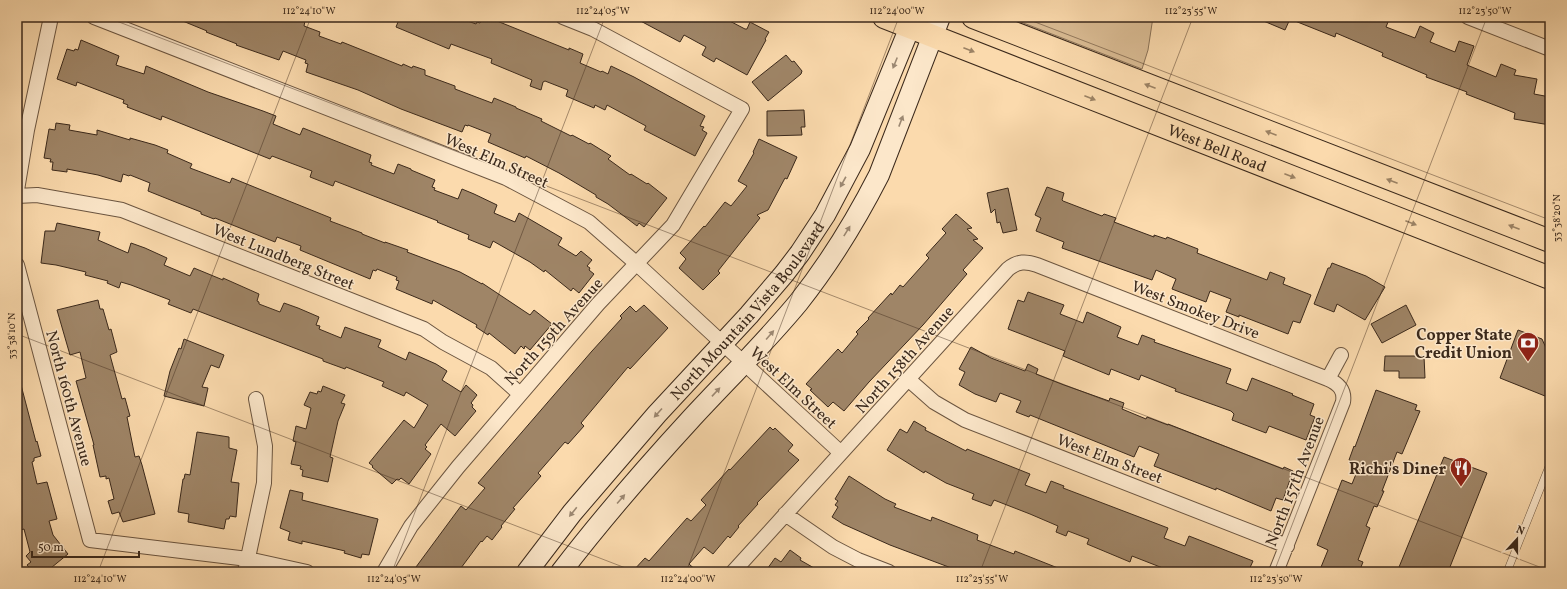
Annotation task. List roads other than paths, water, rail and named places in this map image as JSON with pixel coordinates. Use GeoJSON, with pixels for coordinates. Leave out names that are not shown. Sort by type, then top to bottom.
{"type":"FeatureCollection","features":[{"type":"Feature","properties":{"kind":"main road","name":"West Bell Road"},"geometry":{"type":"LineString","coordinates":[[884,17],[937,27],[1550,278]]}},
{"type":"Feature","properties":{"kind":"main road","name":"West Bell Road"},"geometry":{"type":"LineString","coordinates":[[973,17],[1550,241]]}},
{"type":"Feature","properties":{"kind":"street"},"geometry":{"type":"LineString","coordinates":[[17,190],[27,130],[51,17]]}},
{"type":"Feature","properties":{"kind":"street","name":"West Elm Street"},"geometry":{"type":"LineString","coordinates":[[94,17],[506,178],[589,222],[637,264],[743,364],[841,453]]}},
{"type":"Feature","properties":{"kind":"street","name":"North 159th Avenue"},"geometry":{"type":"LineString","coordinates":[[384,572],[411,526],[458,467],[598,304],[673,225],[742,109],[593,29],[563,17]]}},
{"type":"Feature","properties":{"kind":"street"},"geometry":{"type":"LineString","coordinates":[[1468,17],[1550,49]]}},
{"type":"Feature","properties":{"kind":"street","name":"North Mountain Vista Boulevard"},"geometry":{"type":"LineString","coordinates":[[527,572],[572,513],[657,414],[784,274],[825,215],[860,149],[912,22]]}},
{"type":"Feature","properties":{"kind":"street","name":"North Mountain Vista Boulevard"},"geometry":{"type":"LineString","coordinates":[[560,572],[652,463],[802,297],[831,258],[867,198],[887,157],[937,27]]}},
{"type":"Feature","properties":{"kind":"street","name":"West Lundberg Street"},"geometry":{"type":"LineString","coordinates":[[17,196],[37,195],[122,210],[424,329],[443,342],[491,368],[520,394]]}},
{"type":"Feature","properties":{"kind":"street","name":"West Smokey Drive"},"geometry":{"type":"LineString","coordinates":[[1022,262],[1037,265],[1328,379],[1340,386],[1343,391],[1343,402]]}},
{"type":"Feature","properties":{"kind":"street","name":"North 158th Avenue"},"geometry":{"type":"LineString","coordinates":[[733,572],[1008,269],[1014,264],[1022,262]]}},
{"type":"Feature","properties":{"kind":"street","name":"North 160th Avenue"},"geometry":{"type":"LineString","coordinates":[[17,265],[90,540],[246,566]]}},
{"type":"Feature","properties":{"kind":"street"},"geometry":{"type":"LineString","coordinates":[[1328,379],[1341,355]]}},
{"type":"Feature","properties":{"kind":"street","name":"West Elm Street"},"geometry":{"type":"LineString","coordinates":[[908,379],[934,402],[966,420],[1287,546]]}},
{"type":"Feature","properties":{"kind":"street"},"geometry":{"type":"LineString","coordinates":[[256,399],[266,446],[265,466],[261,500],[246,566],[307,572]]}},
{"type":"Feature","properties":{"kind":"street","name":"North 157th Avenue"},"geometry":{"type":"LineString","coordinates":[[1276,572],[1343,402]]}},
{"type":"Feature","properties":{"kind":"street"},"geometry":{"type":"LineString","coordinates":[[785,514],[833,547],[852,557],[889,572]]}},
{"type":"Feature","properties":{"kind":"lane"},"geometry":{"type":"LineString","coordinates":[[1507,572],[1550,464]]}},
{"type":"Feature","properties":{"kind":"place","name":"Copper State Credit Union"},"geometry":{"type":"Point","coordinates":[1528,362]}},
{"type":"Feature","properties":{"kind":"place","name":"Richi's Diner"},"geometry":{"type":"Point","coordinates":[1461,488]}}]}
